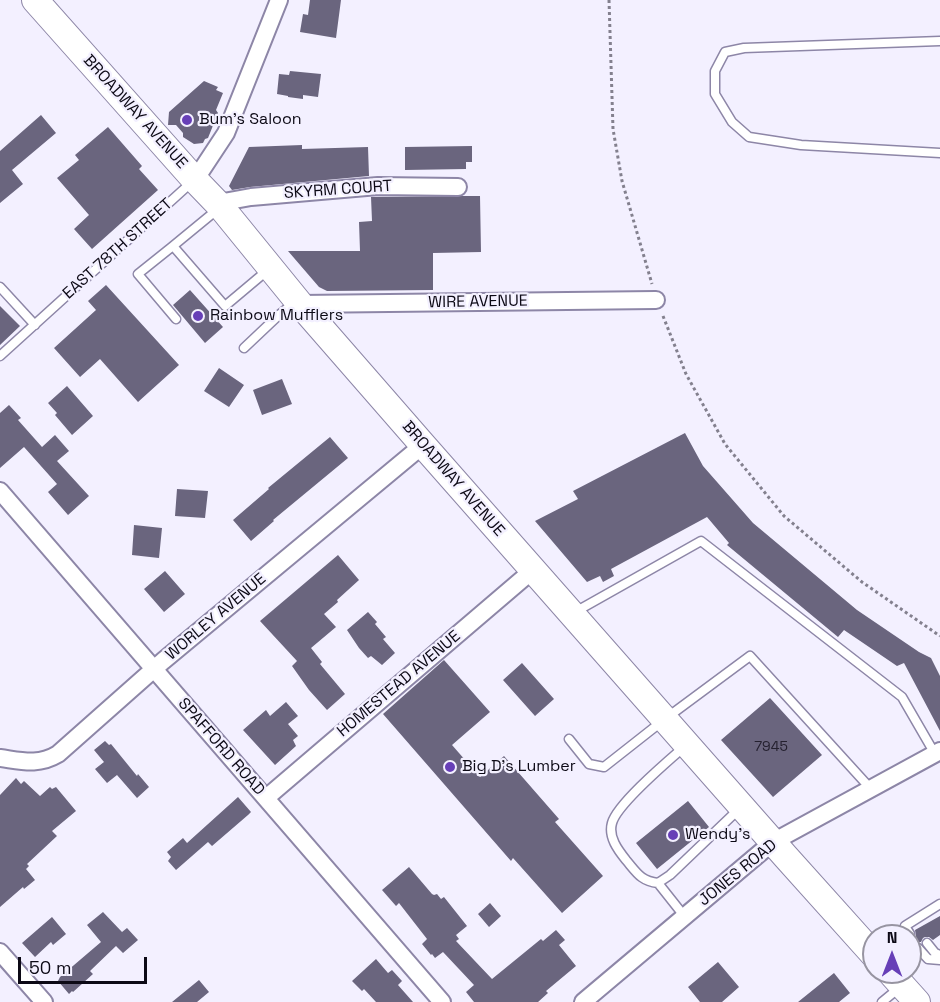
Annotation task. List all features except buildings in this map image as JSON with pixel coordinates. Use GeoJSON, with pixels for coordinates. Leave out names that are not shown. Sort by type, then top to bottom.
{"type":"FeatureCollection","features":[{"type":"Feature","properties":{"kind":"main road","name":"BROADWAY AVENUE"},"geometry":{"type":"LineString","coordinates":[[35,0],[219,205],[298,302],[862,942]]}},
{"type":"Feature","properties":{"kind":"street","name":"EAST 78TH STREET"},"geometry":{"type":"LineString","coordinates":[[195,180],[226,133],[279,0]]}},
{"type":"Feature","properties":{"kind":"street","name":"SKYRM COURT"},"geometry":{"type":"LineString","coordinates":[[219,205],[251,197],[378,186],[458,187]]}},
{"type":"Feature","properties":{"kind":"street","name":"WIRE AVENUE"},"geometry":{"type":"LineString","coordinates":[[298,302],[656,300]]}},
{"type":"Feature","properties":{"kind":"street","name":"WORLEY AVENUE"},"geometry":{"type":"LineString","coordinates":[[0,759],[34,762],[47,760],[58,754],[154,669],[423,445]]}},
{"type":"Feature","properties":{"kind":"street","name":"SPAFFORD ROAD"},"geometry":{"type":"LineString","coordinates":[[0,491],[442,1002]]}},
{"type":"Feature","properties":{"kind":"street","name":"HOMESTEAD AVENUE"},"geometry":{"type":"LineString","coordinates":[[266,798],[533,570]]}},
{"type":"Feature","properties":{"kind":"street","name":"JONES ROAD"},"geometry":{"type":"LineString","coordinates":[[583,1002],[773,842],[938,752]]}},
{"type":"Feature","properties":{"kind":"street"},"geometry":{"type":"LineString","coordinates":[[0,952],[44,1002]]}},
{"type":"Feature","properties":{"kind":"lane"},"geometry":{"type":"LineString","coordinates":[[940,41],[744,48],[725,52],[715,71],[715,94],[732,122],[748,137],[801,145],[940,153]]}},
{"type":"Feature","properties":{"kind":"lane","name":"EAST 78TH STREET"},"geometry":{"type":"LineString","coordinates":[[0,356],[195,180]]}},
{"type":"Feature","properties":{"kind":"lane"},"geometry":{"type":"LineString","coordinates":[[176,319],[138,274],[219,205]]}},
{"type":"Feature","properties":{"kind":"lane"},"geometry":{"type":"LineString","coordinates":[[173,246],[225,306],[270,267]]}},
{"type":"Feature","properties":{"kind":"lane"},"geometry":{"type":"LineString","coordinates":[[0,287],[35,325]]}},
{"type":"Feature","properties":{"kind":"lane"},"geometry":{"type":"LineString","coordinates":[[244,348],[280,314],[298,302]]}},
{"type":"Feature","properties":{"kind":"lane"},"geometry":{"type":"LineString","coordinates":[[572,614],[701,540],[902,697],[938,752]]}},
{"type":"Feature","properties":{"kind":"lane"},"geometry":{"type":"LineString","coordinates":[[569,739],[589,764],[604,767],[664,719],[750,656],[871,789]]}},
{"type":"Feature","properties":{"kind":"lane"},"geometry":{"type":"LineString","coordinates":[[685,916],[658,883],[646,881],[617,850],[611,835],[612,823],[621,808],[658,770],[687,745]]}},
{"type":"Feature","properties":{"kind":"lane"},"geometry":{"type":"LineString","coordinates":[[658,883],[670,875],[742,806]]}},
{"type":"Feature","properties":{"kind":"lane"},"geometry":{"type":"LineString","coordinates":[[907,924],[939,907]]}},
{"type":"Feature","properties":{"kind":"lane"},"geometry":{"type":"LineString","coordinates":[[927,912],[932,921]]}},
{"type":"Feature","properties":{"kind":"lane"},"geometry":{"type":"LineString","coordinates":[[914,920],[916,924]]}},
{"type":"Feature","properties":{"kind":"lane"},"geometry":{"type":"LineString","coordinates":[[927,943],[934,953],[940,955]]}},
{"type":"Feature","properties":{"kind":"lane"},"geometry":{"type":"LineString","coordinates":[[922,952],[928,959],[940,960]]}},
{"type":"Feature","properties":{"kind":"lane"},"geometry":{"type":"LineString","coordinates":[[882,1002],[903,986]]}},
{"type":"Feature","properties":{"kind":"path"},"geometry":{"type":"LineString","coordinates":[[609,0],[613,129],[622,181],[656,300],[686,374],[725,444],[784,516],[861,582],[940,636]]}},
{"type":"Feature","properties":{"kind":"place","name":"Bum's Saloon"},"geometry":{"type":"Point","coordinates":[187,120]}},
{"type":"Feature","properties":{"kind":"place","name":"Rainbow Mufflers"},"geometry":{"type":"Point","coordinates":[198,316]}},
{"type":"Feature","properties":{"kind":"place","name":"Big D's Lumber"},"geometry":{"type":"Point","coordinates":[450,767]}},
{"type":"Feature","properties":{"kind":"place","name":"Wendy's"},"geometry":{"type":"Point","coordinates":[673,835]}}]}
